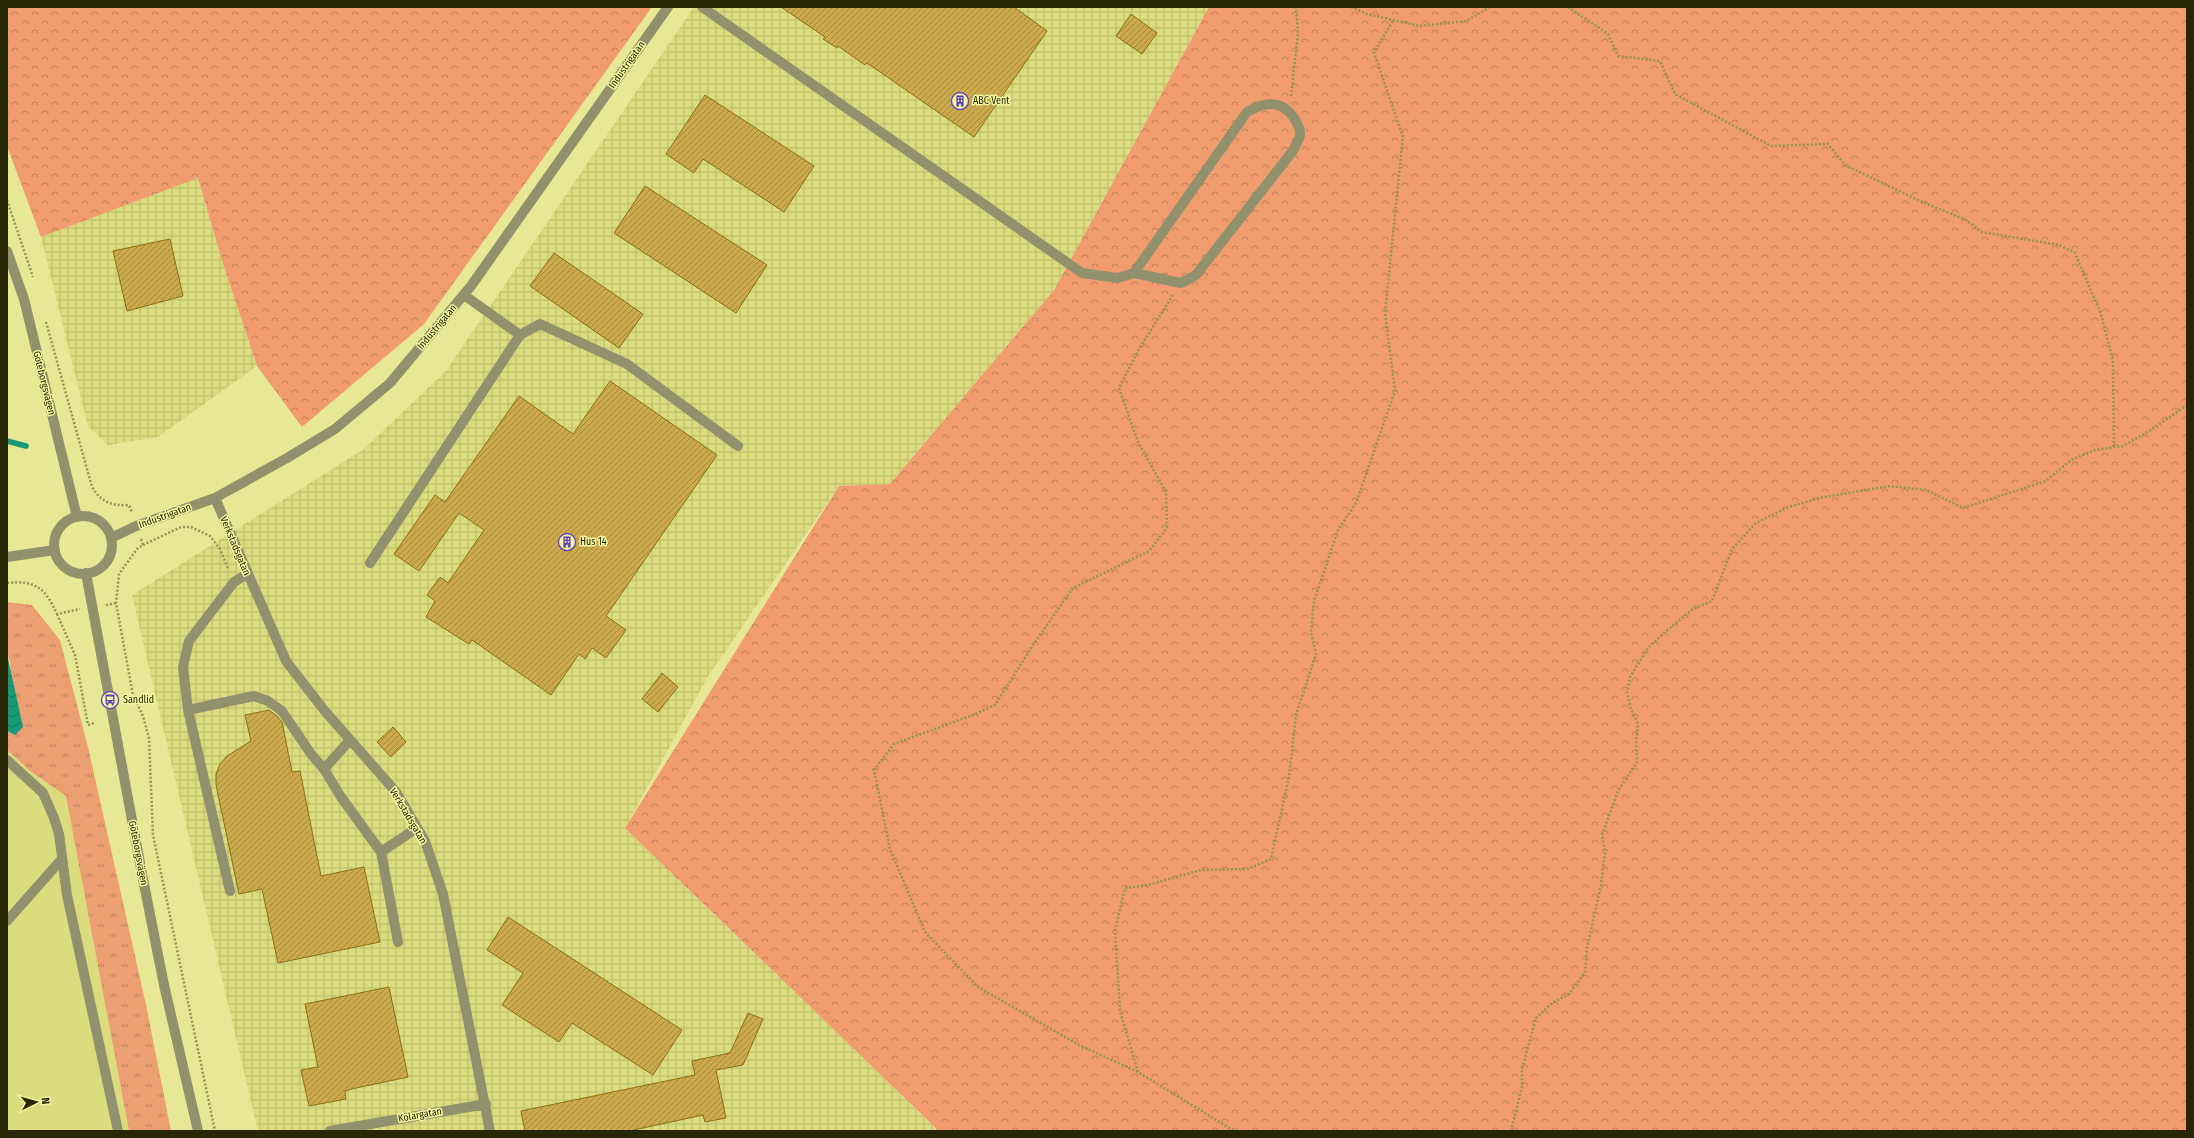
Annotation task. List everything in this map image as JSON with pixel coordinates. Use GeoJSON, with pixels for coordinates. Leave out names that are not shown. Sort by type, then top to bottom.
{"type":"FeatureCollection","features":[{"type":"Feature","properties":{"kind":"street","name":"Industrigatan"},"geometry":{"type":"LineString","coordinates":[[111,538],[136,526],[215,498],[287,458],[334,429],[390,383],[464,295],[668,7]]}},
{"type":"Feature","properties":{"kind":"street"},"geometry":{"type":"LineString","coordinates":[[702,7],[1082,273],[1118,278],[1134,274],[1181,283],[1196,275],[1292,152],[1300,136],[1298,124],[1289,110],[1276,103],[1260,105],[1247,112],[1134,274]]}},
{"type":"Feature","properties":{"kind":"street","name":"Göteborgsvägen"},"geometry":{"type":"LineString","coordinates":[[7,251],[24,299],[77,516]]}},
{"type":"Feature","properties":{"kind":"street"},"geometry":{"type":"LineString","coordinates":[[464,295],[520,335]]}},
{"type":"Feature","properties":{"kind":"street"},"geometry":{"type":"LineString","coordinates":[[370,563],[520,335],[540,324],[627,364],[738,446]]}},
{"type":"Feature","properties":{"kind":"street","name":"Verkstadsgatan"},"geometry":{"type":"LineString","coordinates":[[215,498],[286,661],[350,740],[396,792],[425,841],[443,894],[486,1104],[490,1131]]}},
{"type":"Feature","properties":{"kind":"street"},"geometry":{"type":"LineString","coordinates":[[77,516],[88,516],[99,520],[107,528],[111,538],[112,548],[106,561],[96,570],[86,573],[76,572],[66,568],[59,560],[55,550],[55,539],[59,529],[67,521],[77,516]]}},
{"type":"Feature","properties":{"kind":"street"},"geometry":{"type":"LineString","coordinates":[[7,558],[55,550]]}},
{"type":"Feature","properties":{"kind":"street","name":"Göteborgsvägen"},"geometry":{"type":"LineString","coordinates":[[86,573],[91,606],[164,985],[198,1131]]}},
{"type":"Feature","properties":{"kind":"street"},"geometry":{"type":"LineString","coordinates":[[230,891],[188,710],[183,667],[189,641],[234,582],[247,574]]}},
{"type":"Feature","properties":{"kind":"street"},"geometry":{"type":"LineString","coordinates":[[188,710],[254,696],[268,701],[282,711],[311,754],[324,769],[341,797],[382,852],[398,942]]}},
{"type":"Feature","properties":{"kind":"street"},"geometry":{"type":"LineString","coordinates":[[324,769],[350,740]]}},
{"type":"Feature","properties":{"kind":"street"},"geometry":{"type":"LineString","coordinates":[[7,760],[43,793],[56,823],[61,860],[118,1131]]}},
{"type":"Feature","properties":{"kind":"street"},"geometry":{"type":"LineString","coordinates":[[382,852],[417,828]]}},
{"type":"Feature","properties":{"kind":"street"},"geometry":{"type":"LineString","coordinates":[[7,921],[61,860]]}},
{"type":"Feature","properties":{"kind":"street","name":"Kolargatan"},"geometry":{"type":"LineString","coordinates":[[331,1131],[486,1104]]}},
{"type":"Feature","properties":{"kind":"path"},"geometry":{"type":"LineString","coordinates":[[1289,110],[1298,34],[1296,7]]}},
{"type":"Feature","properties":{"kind":"path"},"geometry":{"type":"LineString","coordinates":[[1352,7],[1367,14],[1420,26],[1466,21],[1490,7]]}},
{"type":"Feature","properties":{"kind":"path"},"geometry":{"type":"LineString","coordinates":[[1568,7],[1608,34],[1618,56],[1660,61],[1675,94],[1771,146],[1828,144],[1845,165],[1920,201],[1966,220],[1982,232],[2059,245],[2075,253],[2101,314],[2113,361],[2114,447]]}},
{"type":"Feature","properties":{"kind":"path"},"geometry":{"type":"LineString","coordinates":[[1138,1072],[1120,1011],[1115,931],[1125,888],[1148,885],[1200,870],[1248,869],[1271,858],[1290,777],[1296,715],[1316,654],[1311,632],[1314,601],[1338,530],[1356,503],[1395,391],[1386,314],[1403,137],[1374,52],[1394,19]]}},
{"type":"Feature","properties":{"kind":"path"},"geometry":{"type":"LineString","coordinates":[[7,200],[33,278]]}},
{"type":"Feature","properties":{"kind":"path"},"geometry":{"type":"LineString","coordinates":[[1181,283],[1138,349],[1120,388],[1138,442],[1166,492],[1167,528],[1149,551],[1073,588],[1033,645],[996,704],[974,715],[894,744],[874,770],[890,849],[925,932],[978,987],[1080,1046],[1138,1072],[1234,1131]]}},
{"type":"Feature","properties":{"kind":"path"},"geometry":{"type":"LineString","coordinates":[[44,316],[92,487],[98,497],[111,505],[129,505],[143,545]]}},
{"type":"Feature","properties":{"kind":"path"},"geometry":{"type":"LineString","coordinates":[[1511,1131],[1522,1087],[1522,1069],[1536,1018],[1552,1003],[1569,994],[1585,972],[1587,948],[1601,885],[1604,852],[1602,835],[1618,791],[1637,762],[1636,740],[1638,724],[1631,709],[1627,693],[1630,677],[1648,648],[1664,633],[1693,609],[1712,601],[1732,550],[1756,523],[1786,508],[1819,498],[1890,486],[1926,490],[1963,508],[2046,481],[2071,460],[2095,450],[2123,446],[2154,428],[2187,405]]}},
{"type":"Feature","properties":{"kind":"path"},"geometry":{"type":"LineString","coordinates":[[215,1131],[153,835],[149,738],[143,716],[133,695],[123,650],[116,603],[119,574],[137,549],[181,527],[191,527],[210,536],[220,549],[234,582]]}},
{"type":"Feature","properties":{"kind":"path"},"geometry":{"type":"LineString","coordinates":[[7,583],[24,582],[41,589],[50,597],[75,655],[88,725],[94,723]]}},
{"type":"Feature","properties":{"kind":"path"},"geometry":{"type":"LineString","coordinates":[[57,614],[91,606],[116,603]]}},
{"type":"Feature","properties":{"kind":"shaded area"},"geometry":{"type":"Polygon","coordinates":[[[694,7],[1209,7],[1054,290],[890,484],[839,486],[707,678],[625,828],[939,1131],[258,1131],[132,595],[364,449],[446,371],[694,7]]]}},
{"type":"Feature","properties":{"kind":"shaded area"},"geometry":{"type":"Polygon","coordinates":[[[198,178],[224,267],[257,366],[158,437],[108,445],[88,426],[41,237],[198,178]]]}},
{"type":"Feature","properties":{"kind":"shaded area"},"geometry":{"type":"Polygon","coordinates":[[[7,750],[30,771],[66,796],[129,1131],[7,1131],[7,750]]]}},
{"type":"Feature","properties":{"kind":"green space"},"geometry":{"type":"Polygon","coordinates":[[[7,7],[652,7],[424,324],[302,427],[257,366],[224,267],[198,178],[41,237],[7,146],[7,7]]]}},
{"type":"Feature","properties":{"kind":"green space"},"geometry":{"type":"Polygon","coordinates":[[[1209,7],[2187,7],[2187,1131],[939,1131],[625,828],[839,486],[890,484],[1054,290],[1209,7]]]}},
{"type":"Feature","properties":{"kind":"green space"},"geometry":{"type":"Polygon","coordinates":[[[7,602],[32,605],[60,640],[88,747],[146,1005],[171,1131],[129,1131],[66,796],[30,771],[7,750],[7,731],[15,735],[10,662],[7,654],[7,602]]]}},
{"type":"Feature","properties":{"kind":"water"},"geometry":{"type":"Polygon","coordinates":[[[7,654],[23,727],[15,735],[7,731],[7,654]]]}},
{"type":"Feature","properties":{"kind":"building","name":"ABC Vent"},"geometry":{"type":"Polygon","coordinates":[[[781,7],[1014,7],[1047,31],[974,137],[867,63],[865,65],[838,46],[837,48],[823,39],[825,37],[781,7]]]}},
{"type":"Feature","properties":{"kind":"building"},"geometry":{"type":"Polygon","coordinates":[[[1131,14],[1157,33],[1142,54],[1116,36],[1131,14]]]}},
{"type":"Feature","properties":{"kind":"building"},"geometry":{"type":"Polygon","coordinates":[[[705,95],[814,166],[784,212],[703,159],[694,173],[666,154],[705,95]]]}},
{"type":"Feature","properties":{"kind":"building"},"geometry":{"type":"Polygon","coordinates":[[[645,186],[767,265],[736,313],[614,233],[645,186]]]}},
{"type":"Feature","properties":{"kind":"building"},"geometry":{"type":"Polygon","coordinates":[[[170,239],[183,296],[127,311],[113,251],[170,239]]]}},
{"type":"Feature","properties":{"kind":"building"},"geometry":{"type":"Polygon","coordinates":[[[554,253],[643,314],[619,348],[530,286],[554,253]]]}},
{"type":"Feature","properties":{"kind":"building","name":"Hus 14"},"geometry":{"type":"Polygon","coordinates":[[[610,381],[717,455],[606,616],[626,630],[606,658],[592,648],[585,659],[579,654],[551,695],[472,640],[469,644],[426,617],[435,601],[427,595],[440,577],[448,583],[484,530],[459,513],[419,571],[394,554],[435,495],[445,502],[519,396],[573,434],[610,381]]]}},
{"type":"Feature","properties":{"kind":"building"},"geometry":{"type":"Polygon","coordinates":[[[662,673],[678,687],[658,712],[642,699],[662,673]]]}},
{"type":"Feature","properties":{"kind":"building"},"geometry":{"type":"Polygon","coordinates":[[[269,710],[282,722],[292,772],[300,771],[321,876],[364,867],[380,942],[278,963],[262,889],[239,894],[216,785],[216,774],[220,764],[227,756],[251,741],[245,715],[269,710]]]}},
{"type":"Feature","properties":{"kind":"building"},"geometry":{"type":"Polygon","coordinates":[[[393,727],[406,742],[391,757],[377,742],[393,727]]]}},
{"type":"Feature","properties":{"kind":"building"},"geometry":{"type":"Polygon","coordinates":[[[508,917],[682,1030],[653,1075],[572,1023],[559,1042],[502,1005],[523,973],[487,950],[508,917]]]}},
{"type":"Feature","properties":{"kind":"building"},"geometry":{"type":"Polygon","coordinates":[[[389,987],[408,1077],[345,1091],[346,1099],[309,1106],[301,1070],[318,1067],[305,1004],[389,987]]]}},
{"type":"Feature","properties":{"kind":"building"},"geometry":{"type":"Polygon","coordinates":[[[748,1013],[763,1019],[743,1065],[716,1070],[726,1118],[705,1122],[703,1115],[629,1131],[525,1131],[521,1111],[695,1075],[692,1061],[730,1053],[748,1013]]]}},
{"type":"Feature","properties":{"kind":"waterway"},"geometry":{"type":"LineString","coordinates":[[7,441],[26,446]]}},
{"type":"Feature","properties":{"kind":"place","name":"ABC Vent"},"geometry":{"type":"Point","coordinates":[960,101]}},
{"type":"Feature","properties":{"kind":"place","name":"Hus 14"},"geometry":{"type":"Point","coordinates":[567,542]}},
{"type":"Feature","properties":{"kind":"place","name":"Sandlid"},"geometry":{"type":"Point","coordinates":[110,700]}}]}
